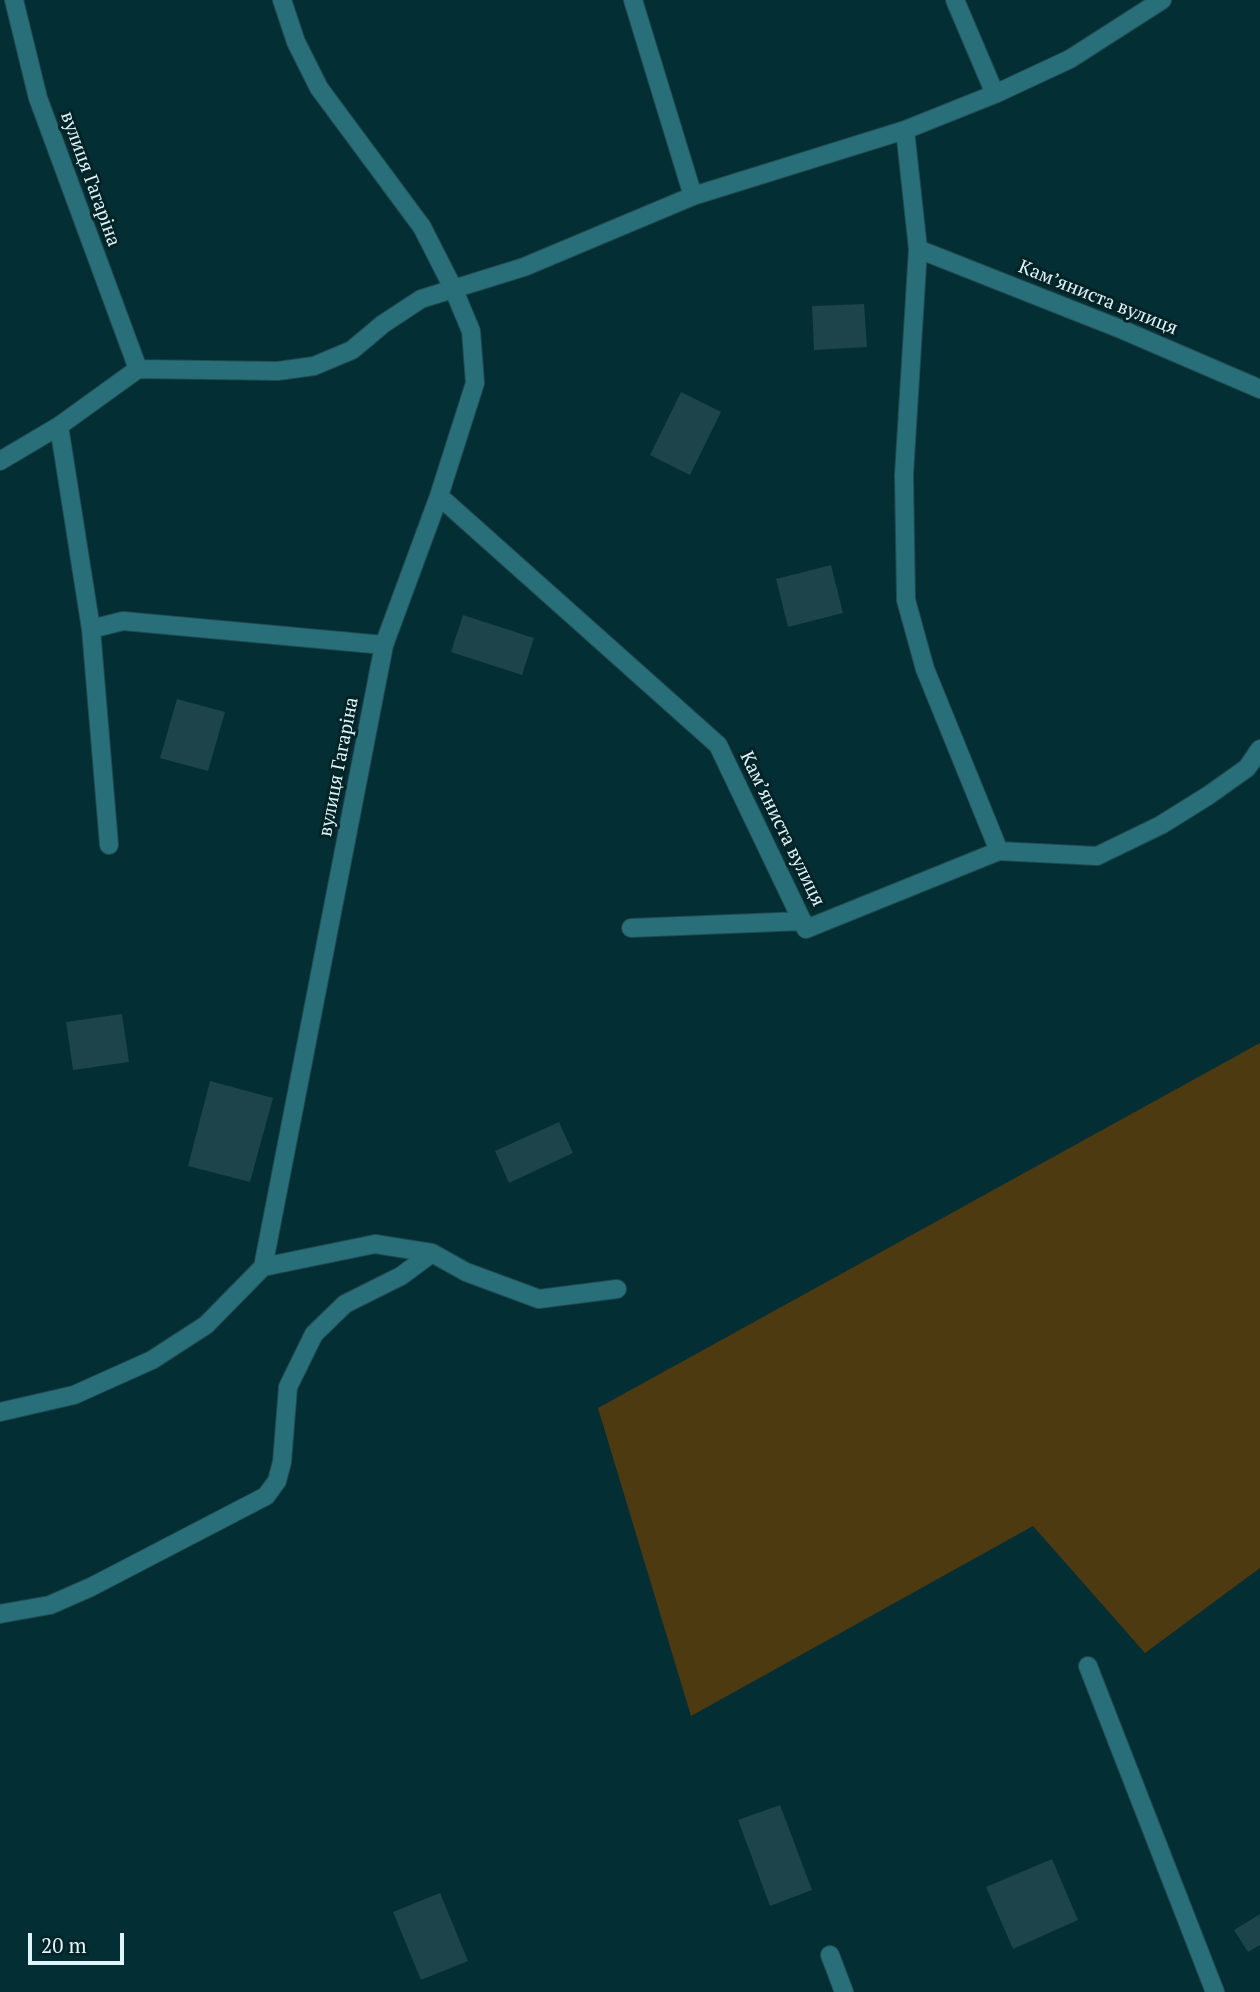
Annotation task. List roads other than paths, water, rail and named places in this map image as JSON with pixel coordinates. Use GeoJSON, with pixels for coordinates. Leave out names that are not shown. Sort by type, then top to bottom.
{"type":"FeatureCollection","features":[{"type":"Feature","properties":{"kind":"street","name":"вулиця Гагаріна"},"geometry":{"type":"LineString","coordinates":[[14,0],[38,98],[138,369]]}},
{"type":"Feature","properties":{"kind":"street","name":"вулиця Гагаріна"},"geometry":{"type":"LineString","coordinates":[[263,1267],[384,645],[439,496],[475,383],[471,331],[453,288],[422,228],[319,88],[296,42],[282,0]]}},
{"type":"Feature","properties":{"kind":"street"},"geometry":{"type":"LineString","coordinates":[[633,0],[693,196]]}},
{"type":"Feature","properties":{"kind":"street"},"geometry":{"type":"LineString","coordinates":[[956,0],[995,94]]}},
{"type":"Feature","properties":{"kind":"street"},"geometry":{"type":"LineString","coordinates":[[0,461],[59,426],[138,369],[278,371],[314,366],[352,350],[383,324],[421,299],[524,267],[693,196],[905,130],[995,94],[1070,59],[1163,0]]}},
{"type":"Feature","properties":{"kind":"street"},"geometry":{"type":"LineString","coordinates":[[905,130],[918,249],[904,475],[906,600],[925,669],[999,851]]}},
{"type":"Feature","properties":{"kind":"street","name":"Камʼяниста вулиця"},"geometry":{"type":"LineString","coordinates":[[918,249],[1124,330],[1260,388]]}},
{"type":"Feature","properties":{"kind":"street"},"geometry":{"type":"LineString","coordinates":[[59,426],[91,629],[109,845]]}},
{"type":"Feature","properties":{"kind":"street","name":"Камʼяниста вулиця"},"geometry":{"type":"LineString","coordinates":[[439,496],[718,745],[807,929],[999,851],[1097,856],[1160,825],[1209,795],[1247,768],[1260,749]]}},
{"type":"Feature","properties":{"kind":"street"},"geometry":{"type":"LineString","coordinates":[[91,629],[123,621],[384,645]]}},
{"type":"Feature","properties":{"kind":"street"},"geometry":{"type":"LineString","coordinates":[[631,928],[803,921]]}},
{"type":"Feature","properties":{"kind":"street"},"geometry":{"type":"LineString","coordinates":[[0,1412],[74,1395],[152,1360],[206,1325],[263,1267],[375,1244],[432,1253],[466,1272],[539,1299],[617,1289]]}},
{"type":"Feature","properties":{"kind":"street"},"geometry":{"type":"LineString","coordinates":[[0,1614],[50,1605],[91,1587],[267,1496],[277,1481],[282,1462],[288,1387],[314,1334],[345,1304],[401,1276],[432,1253]]}},
{"type":"Feature","properties":{"kind":"street"},"geometry":{"type":"LineString","coordinates":[[1088,1666],[1214,1992]]}},
{"type":"Feature","properties":{"kind":"street"},"geometry":{"type":"LineString","coordinates":[[830,1955],[844,1992]]}}]}
